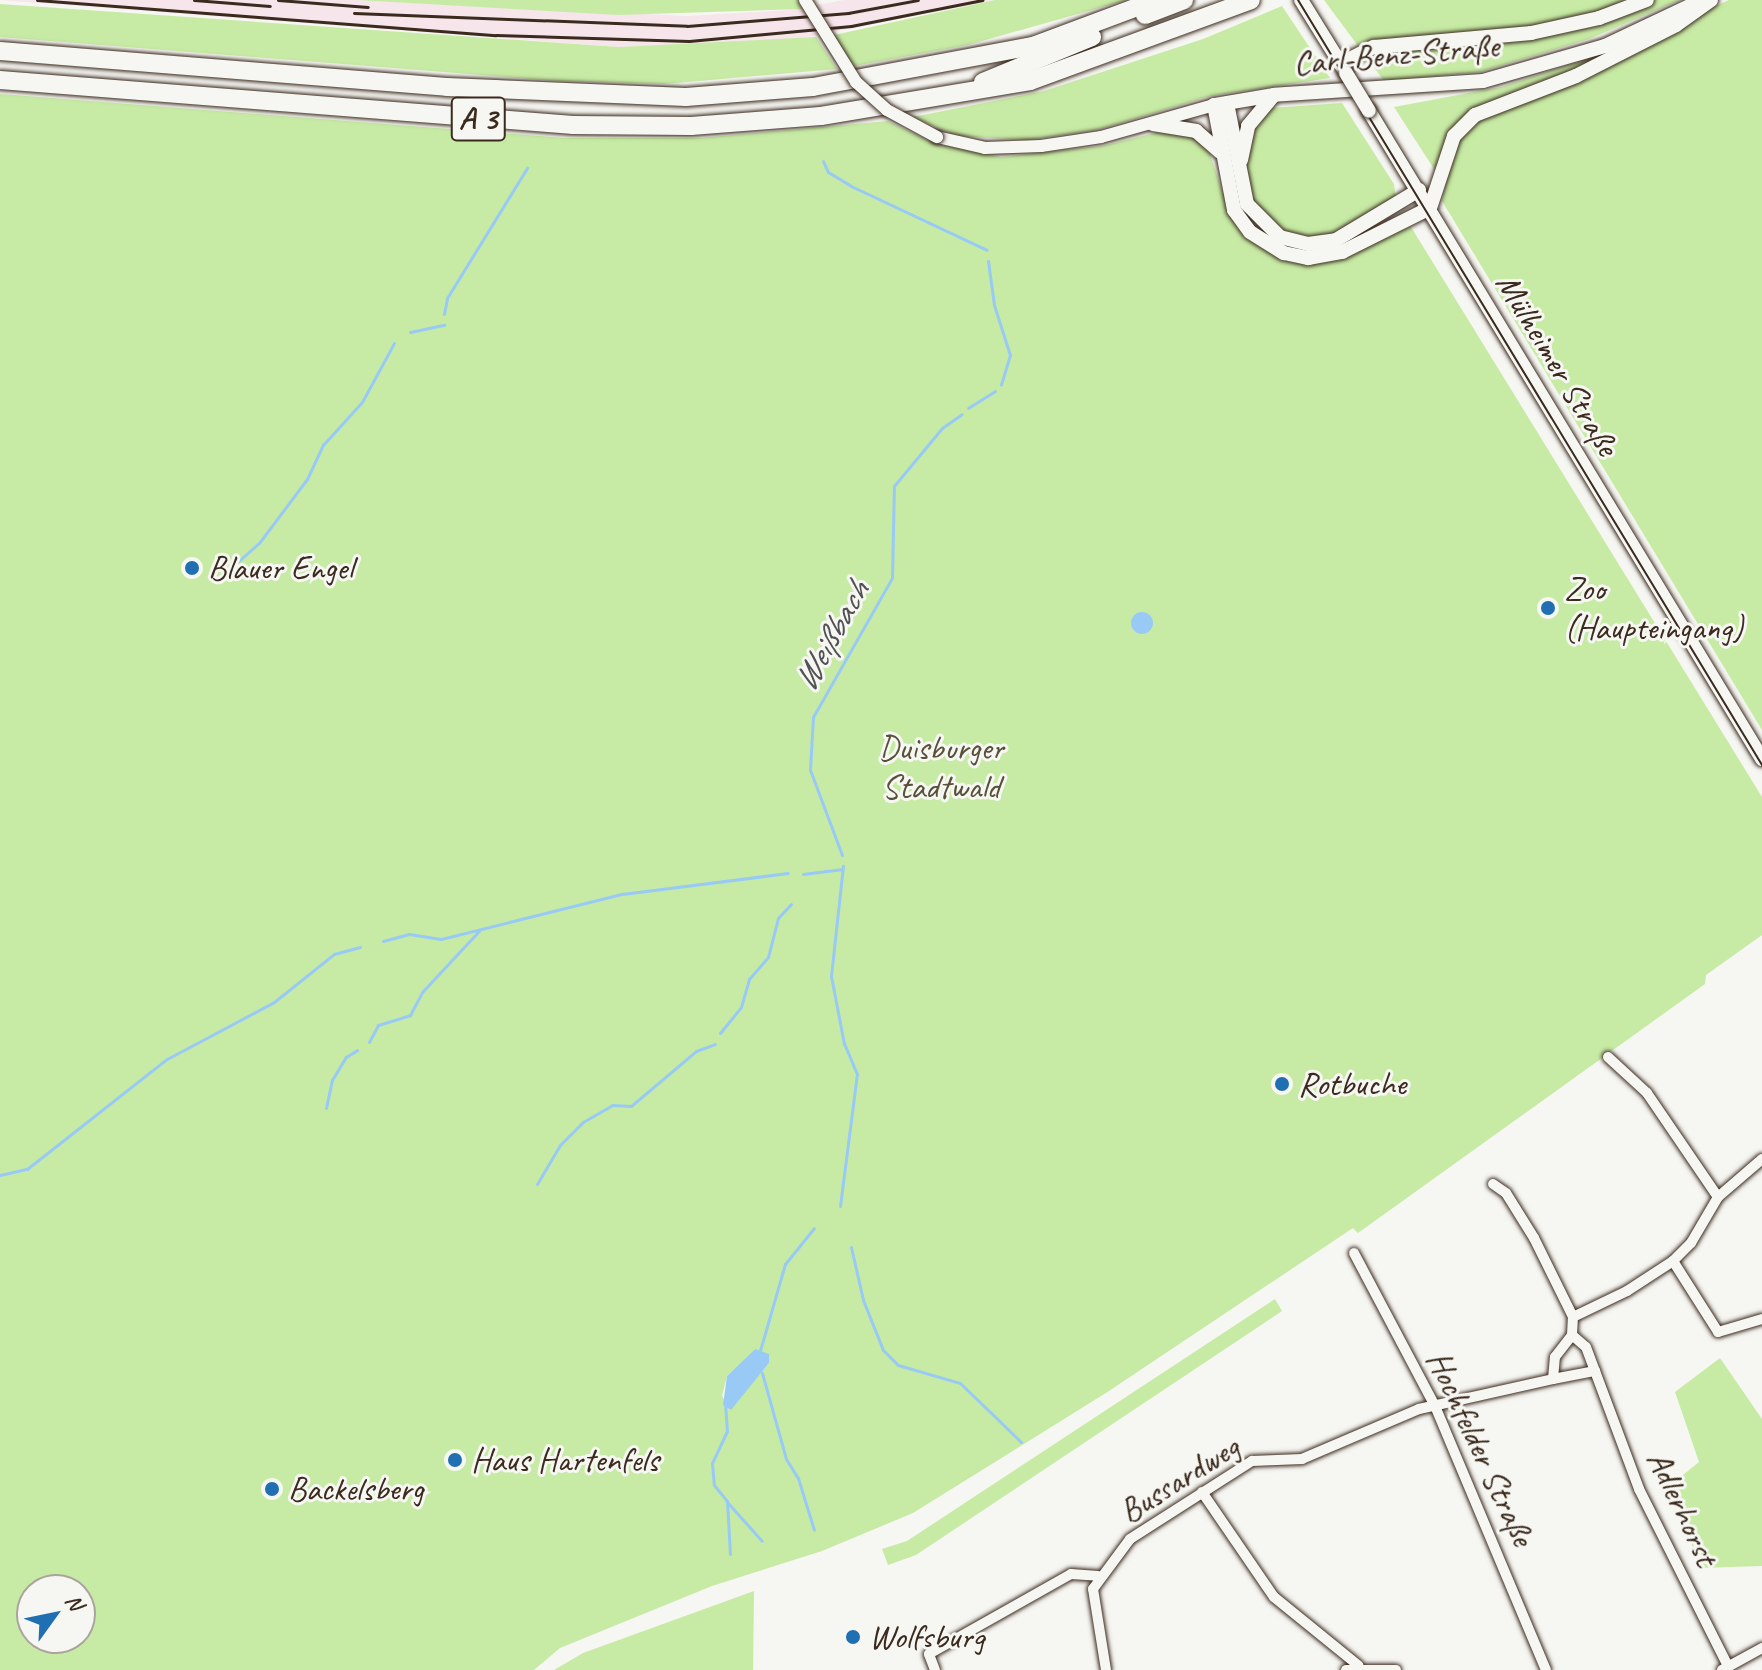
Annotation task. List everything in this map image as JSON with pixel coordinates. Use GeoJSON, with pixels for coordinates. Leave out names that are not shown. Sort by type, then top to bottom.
{"type":"FeatureCollection","features":[{"type":"Feature","properties":{"kind":"highway","name":"A 3"},"geometry":{"type":"LineString","coordinates":[[0,51],[447,87],[686,97],[813,87],[1033,46],[1156,0]]}},
{"type":"Feature","properties":{"kind":"highway","name":"A 3"},"geometry":{"type":"LineString","coordinates":[[0,80],[573,125],[691,126],[807,117],[955,95],[1184,0]]}},
{"type":"Feature","properties":{"kind":"highway"},"geometry":{"type":"LineString","coordinates":[[955,95],[1030,81],[1251,0]]}},
{"type":"Feature","properties":{"kind":"main road","name":"Mülheimer Straße"},"geometry":{"type":"LineString","coordinates":[[1301,0],[1762,759]]}},
{"type":"Feature","properties":{"kind":"main road"},"geometry":{"type":"LineString","coordinates":[[1343,68],[1374,47],[1531,33],[1599,18],[1647,0]]}},
{"type":"Feature","properties":{"kind":"main road","name":"Carl-Benz-Straße"},"geometry":{"type":"LineString","coordinates":[[1221,104],[1274,95],[1483,81],[1605,46],[1702,0]]}},
{"type":"Feature","properties":{"kind":"main road","name":"Carl-Benz-Straße"},"geometry":{"type":"LineString","coordinates":[[1430,208],[1454,136],[1475,115],[1576,76],[1676,25],[1711,0]]}},
{"type":"Feature","properties":{"kind":"main road","name":"Carl-Benz-Straße"},"geometry":{"type":"LineString","coordinates":[[1239,176],[1248,126],[1274,95]]}},
{"type":"Feature","properties":{"kind":"main road"},"geometry":{"type":"LineString","coordinates":[[1221,104],[1221,153],[1241,221],[1261,241],[1284,253],[1308,258],[1342,252],[1430,208]]}},
{"type":"Feature","properties":{"kind":"main road"},"geometry":{"type":"LineString","coordinates":[[1221,104],[1247,204],[1260,222],[1280,237],[1308,244],[1346,236],[1419,190]]}},
{"type":"Feature","properties":{"kind":"main road"},"geometry":{"type":"LineString","coordinates":[[1153,124],[1196,131],[1221,153]]}},
{"type":"Feature","properties":{"kind":"street","name":"Carl-Benz-Straße"},"geometry":{"type":"LineString","coordinates":[[805,0],[856,82],[887,110],[937,137],[967,145],[1020,148],[1101,137],[1221,104]]}},
{"type":"Feature","properties":{"kind":"street"},"geometry":{"type":"LineString","coordinates":[[1608,1057],[1647,1093],[1718,1197]]}},
{"type":"Feature","properties":{"kind":"street"},"geometry":{"type":"LineString","coordinates":[[1573,1317],[1627,1291],[1673,1261],[1691,1243],[1718,1197],[1762,1159]]}},
{"type":"Feature","properties":{"kind":"street"},"geometry":{"type":"LineString","coordinates":[[1493,1184],[1506,1193],[1534,1238],[1573,1317],[1572,1335],[1555,1357],[1553,1379]]}},
{"type":"Feature","properties":{"kind":"street","name":"Hochfelder Straße"},"geometry":{"type":"LineString","coordinates":[[1354,1253],[1435,1406],[1546,1670]]}},
{"type":"Feature","properties":{"kind":"street"},"geometry":{"type":"LineString","coordinates":[[1673,1261],[1718,1332],[1732,1331],[1762,1319]]}},
{"type":"Feature","properties":{"kind":"street","name":"Adlerhorst"},"geometry":{"type":"LineString","coordinates":[[1572,1335],[1586,1347],[1639,1489],[1725,1668],[1762,1648]]}},
{"type":"Feature","properties":{"kind":"street","name":"Bussardweg"},"geometry":{"type":"LineString","coordinates":[[1098,1576],[1130,1539],[1252,1461],[1302,1459],[1435,1406],[1595,1371]]}},
{"type":"Feature","properties":{"kind":"street"},"geometry":{"type":"LineString","coordinates":[[1202,1492],[1274,1597],[1359,1666]]}},
{"type":"Feature","properties":{"kind":"street"},"geometry":{"type":"LineString","coordinates":[[935,1670],[929,1654],[1071,1574],[1098,1576],[1093,1611],[1106,1670]]}},
{"type":"Feature","properties":{"kind":"street"},"geometry":{"type":"LineString","coordinates":[[1346,1670],[1359,1666],[1396,1670]]}},
{"type":"Feature","properties":{"kind":"shaded area"},"geometry":{"type":"Polygon","coordinates":[[[0,0],[357,0],[686,16],[789,10],[844,0],[995,0],[794,40],[619,47],[0,0]]]}},
{"type":"Feature","properties":{"kind":"green space"},"geometry":{"type":"Polygon","coordinates":[[[357,0],[798,0],[803,9],[618,15],[357,0]]]}},
{"type":"Feature","properties":{"kind":"green space"},"geometry":{"type":"Polygon","coordinates":[[[995,0],[1127,0],[968,45],[854,66],[834,35],[995,0]]]}},
{"type":"Feature","properties":{"kind":"green space"},"geometry":{"type":"Polygon","coordinates":[[[1324,0],[1680,0],[1589,39],[1480,72],[1384,81],[1324,0]]]}},
{"type":"Feature","properties":{"kind":"green space"},"geometry":{"type":"Polygon","coordinates":[[[1729,0],[1762,0],[1762,730],[1442,201],[1445,186],[1394,107],[1501,87],[1621,48],[1729,0]]]}},
{"type":"Feature","properties":{"kind":"green space"},"geometry":{"type":"Polygon","coordinates":[[[0,4],[619,47],[816,37],[837,69],[664,84],[556,81],[0,37],[0,4]]]}},
{"type":"Feature","properties":{"kind":"green space"},"geometry":{"type":"Polygon","coordinates":[[[1282,6],[1330,78],[1211,96],[1097,130],[1028,140],[956,136],[913,117],[1044,91],[1203,39],[1282,6]]]}},
{"type":"Feature","properties":{"kind":"green space","name":"Duisburger Stadtwald"},"geometry":{"type":"Polygon","coordinates":[[[0,94],[565,138],[700,138],[888,121],[935,144],[1001,157],[1101,146],[1168,130],[1193,135],[1208,149],[1230,212],[1297,261],[1411,227],[1762,797],[1762,935],[1706,975],[1705,984],[1358,1233],[1353,1228],[1109,1391],[913,1513],[822,1551],[712,1586],[560,1648],[534,1670],[0,1670],[0,94]],[[755,1349],[727,1376],[722,1396],[730,1410],[769,1363],[755,1349]]]}},
{"type":"Feature","properties":{"kind":"green space"},"geometry":{"type":"Polygon","coordinates":[[[1342,103],[1394,184],[1396,200],[1336,234],[1308,238],[1284,232],[1252,202],[1246,163],[1254,127],[1271,108],[1342,103]]]}},
{"type":"Feature","properties":{"kind":"green space"},"geometry":{"type":"Polygon","coordinates":[[[1275,1299],[1282,1311],[916,1555],[888,1565],[882,1549],[907,1541],[1275,1299]]]}},
{"type":"Feature","properties":{"kind":"green space"},"geometry":{"type":"Polygon","coordinates":[[[1720,1358],[1762,1419],[1762,1566],[1699,1568],[1673,1483],[1699,1462],[1675,1392],[1720,1358]]]}},
{"type":"Feature","properties":{"kind":"green space"},"geometry":{"type":"Polygon","coordinates":[[[754,1591],[753,1670],[554,1670],[583,1653],[754,1591]]]}},
{"type":"Feature","properties":{"kind":"water"},"geometry":{"type":"Polygon","coordinates":[[[1142,612],[1150,615],[1153,623],[1150,631],[1142,634],[1134,631],[1131,623],[1134,615],[1142,612]]]}},
{"type":"Feature","properties":{"kind":"water"},"geometry":{"type":"Polygon","coordinates":[[[755,1349],[769,1354],[769,1363],[731,1410],[723,1405],[727,1376],[755,1349]]]}},
{"type":"Feature","properties":{"kind":"waterway","name":"Weißbach"},"geometry":{"type":"LineString","coordinates":[[823,161],[828,172],[851,186],[987,250]]}},
{"type":"Feature","properties":{"kind":"waterway"},"geometry":{"type":"LineString","coordinates":[[444,314],[447,298],[527,168]]}},
{"type":"Feature","properties":{"kind":"waterway","name":"Weißbach"},"geometry":{"type":"LineString","coordinates":[[988,261],[994,305],[1010,355],[1001,385]]}},
{"type":"Feature","properties":{"kind":"waterway"},"geometry":{"type":"LineString","coordinates":[[410,332],[444,325]]}},
{"type":"Feature","properties":{"kind":"waterway"},"geometry":{"type":"LineString","coordinates":[[216,581],[259,543],[307,479],[323,445],[362,402],[394,343]]}},
{"type":"Feature","properties":{"kind":"waterway","name":"Weißbach"},"geometry":{"type":"LineString","coordinates":[[968,408],[995,391]]}},
{"type":"Feature","properties":{"kind":"waterway","name":"Weißbach"},"geometry":{"type":"LineString","coordinates":[[842,855],[810,770],[813,717],[892,578],[894,486],[942,428],[962,414]]}},
{"type":"Feature","properties":{"kind":"waterway"},"geometry":{"type":"LineString","coordinates":[[840,1206],[857,1074],[844,1044],[831,976],[843,866]]}},
{"type":"Feature","properties":{"kind":"waterway"},"geometry":{"type":"LineString","coordinates":[[803,874],[843,869]]}},
{"type":"Feature","properties":{"kind":"waterway"},"geometry":{"type":"LineString","coordinates":[[383,941],[409,934],[441,939],[622,894],[788,873]]}},
{"type":"Feature","properties":{"kind":"waterway"},"geometry":{"type":"LineString","coordinates":[[720,1033],[741,1007],[749,979],[768,957],[778,918],[791,904]]}},
{"type":"Feature","properties":{"kind":"waterway"},"geometry":{"type":"LineString","coordinates":[[369,1042],[378,1025],[410,1015],[423,991],[479,931]]}},
{"type":"Feature","properties":{"kind":"waterway"},"geometry":{"type":"LineString","coordinates":[[0,1175],[27,1169],[167,1059],[274,1002],[334,954],[360,947]]}},
{"type":"Feature","properties":{"kind":"waterway"},"geometry":{"type":"LineString","coordinates":[[537,1184],[560,1145],[583,1122],[612,1105],[631,1106],[696,1051],[715,1044]]}},
{"type":"Feature","properties":{"kind":"waterway"},"geometry":{"type":"LineString","coordinates":[[326,1108],[332,1080],[346,1057],[357,1050]]}},
{"type":"Feature","properties":{"kind":"waterway"},"geometry":{"type":"LineString","coordinates":[[759,1354],[785,1264],[814,1228]]}},
{"type":"Feature","properties":{"kind":"waterway"},"geometry":{"type":"LineString","coordinates":[[851,1247],[863,1300],[883,1350],[898,1365],[960,1383],[1021,1442]]}},
{"type":"Feature","properties":{"kind":"waterway"},"geometry":{"type":"LineString","coordinates":[[762,1373],[786,1459],[798,1478],[814,1530]]}},
{"type":"Feature","properties":{"kind":"waterway"},"geometry":{"type":"LineString","coordinates":[[725,1403],[727,1431],[712,1463],[714,1485],[727,1501],[730,1554]]}},
{"type":"Feature","properties":{"kind":"waterway"},"geometry":{"type":"LineString","coordinates":[[727,1502],[762,1541]]}},
{"type":"Feature","properties":{"kind":"tram line"},"geometry":{"type":"LineString","coordinates":[[1298,0],[1762,765]]}},
{"type":"Feature","properties":{"kind":"railway"},"geometry":{"type":"LineString","coordinates":[[37,0],[496,35],[689,41],[851,26],[982,0]]}},
{"type":"Feature","properties":{"kind":"railway"},"geometry":{"type":"LineString","coordinates":[[194,0],[270,6]]}},
{"type":"Feature","properties":{"kind":"railway"},"geometry":{"type":"LineString","coordinates":[[278,0],[368,7]]}},
{"type":"Feature","properties":{"kind":"railway"},"geometry":{"type":"LineString","coordinates":[[354,13],[687,26],[848,13],[918,0]]}},
{"type":"Feature","properties":{"kind":"place","name":"Blauer Engel"},"geometry":{"type":"Point","coordinates":[192,568]}},
{"type":"Feature","properties":{"kind":"place","name":"Zoo (Haupteingang)"},"geometry":{"type":"Point","coordinates":[1548,608]}},
{"type":"Feature","properties":{"kind":"place","name":"Rotbuche"},"geometry":{"type":"Point","coordinates":[1282,1084]}},
{"type":"Feature","properties":{"kind":"place","name":"Haus Hartenfels"},"geometry":{"type":"Point","coordinates":[455,1460]}},
{"type":"Feature","properties":{"kind":"place","name":"Backelsberg"},"geometry":{"type":"Point","coordinates":[272,1489]}},
{"type":"Feature","properties":{"kind":"place","name":"Wolfsburg"},"geometry":{"type":"Point","coordinates":[853,1637]}}]}
